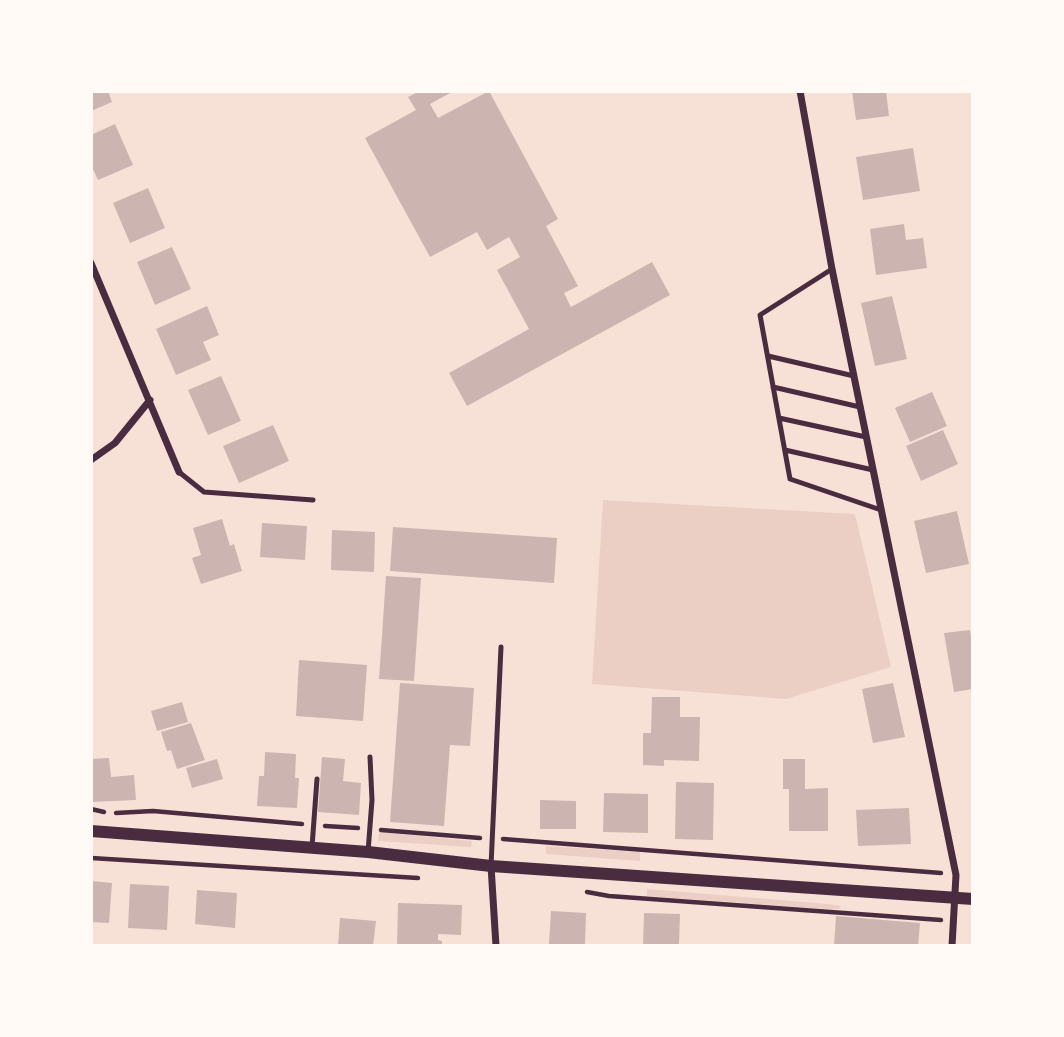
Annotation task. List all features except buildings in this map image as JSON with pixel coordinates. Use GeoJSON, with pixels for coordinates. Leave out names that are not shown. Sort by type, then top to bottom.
{"type":"FeatureCollection","features":[{"type":"Feature","properties":{"kind":"street"},"geometry":{"type":"LineString","coordinates":[[800,91],[832,270],[956,875],[952,946]]}},
{"type":"Feature","properties":{"kind":"street"},"geometry":{"type":"LineString","coordinates":[[91,263],[179,472]]}},
{"type":"Feature","properties":{"kind":"street"},"geometry":{"type":"LineString","coordinates":[[91,460],[115,443],[150,400]]}},
{"type":"Feature","properties":{"kind":"street"},"geometry":{"type":"LineString","coordinates":[[91,831],[312,847],[491,866],[973,899]]}},
{"type":"Feature","properties":{"kind":"street"},"geometry":{"type":"LineString","coordinates":[[491,866],[496,946]]}},
{"type":"Feature","properties":{"kind":"lane"},"geometry":{"type":"LineString","coordinates":[[832,270],[760,315],[790,479],[881,510]]}},
{"type":"Feature","properties":{"kind":"lane"},"geometry":{"type":"LineString","coordinates":[[768,356],[854,376]]}},
{"type":"Feature","properties":{"kind":"lane"},"geometry":{"type":"LineString","coordinates":[[773,387],[860,407]]}},
{"type":"Feature","properties":{"kind":"lane"},"geometry":{"type":"LineString","coordinates":[[779,418],[866,437]]}},
{"type":"Feature","properties":{"kind":"lane"},"geometry":{"type":"LineString","coordinates":[[785,450],[873,470]]}},
{"type":"Feature","properties":{"kind":"lane"},"geometry":{"type":"LineString","coordinates":[[179,472],[204,492],[313,500]]}},
{"type":"Feature","properties":{"kind":"lane"},"geometry":{"type":"LineString","coordinates":[[491,866],[501,647]]}},
{"type":"Feature","properties":{"kind":"lane"},"geometry":{"type":"LineString","coordinates":[[368,852],[372,800],[370,757]]}},
{"type":"Feature","properties":{"kind":"lane"},"geometry":{"type":"LineString","coordinates":[[312,847],[317,779]]}},
{"type":"Feature","properties":{"kind":"shaded area"},"geometry":{"type":"Polygon","coordinates":[[[603,500],[855,514],[891,667],[786,699],[592,684],[603,500]]]}},
{"type":"Feature","properties":{"kind":"shaded area"},"geometry":{"type":"Polygon","coordinates":[[[379,832],[472,841],[471,847],[378,841],[379,832]]]}},
{"type":"Feature","properties":{"kind":"shaded area"},"geometry":{"type":"Polygon","coordinates":[[[546,846],[640,852],[640,861],[546,854],[546,846]]]}},
{"type":"Feature","properties":{"kind":"shaded area"},"geometry":{"type":"Polygon","coordinates":[[[647,889],[841,906],[839,909],[825,909],[647,896],[647,889]]]}}]}
